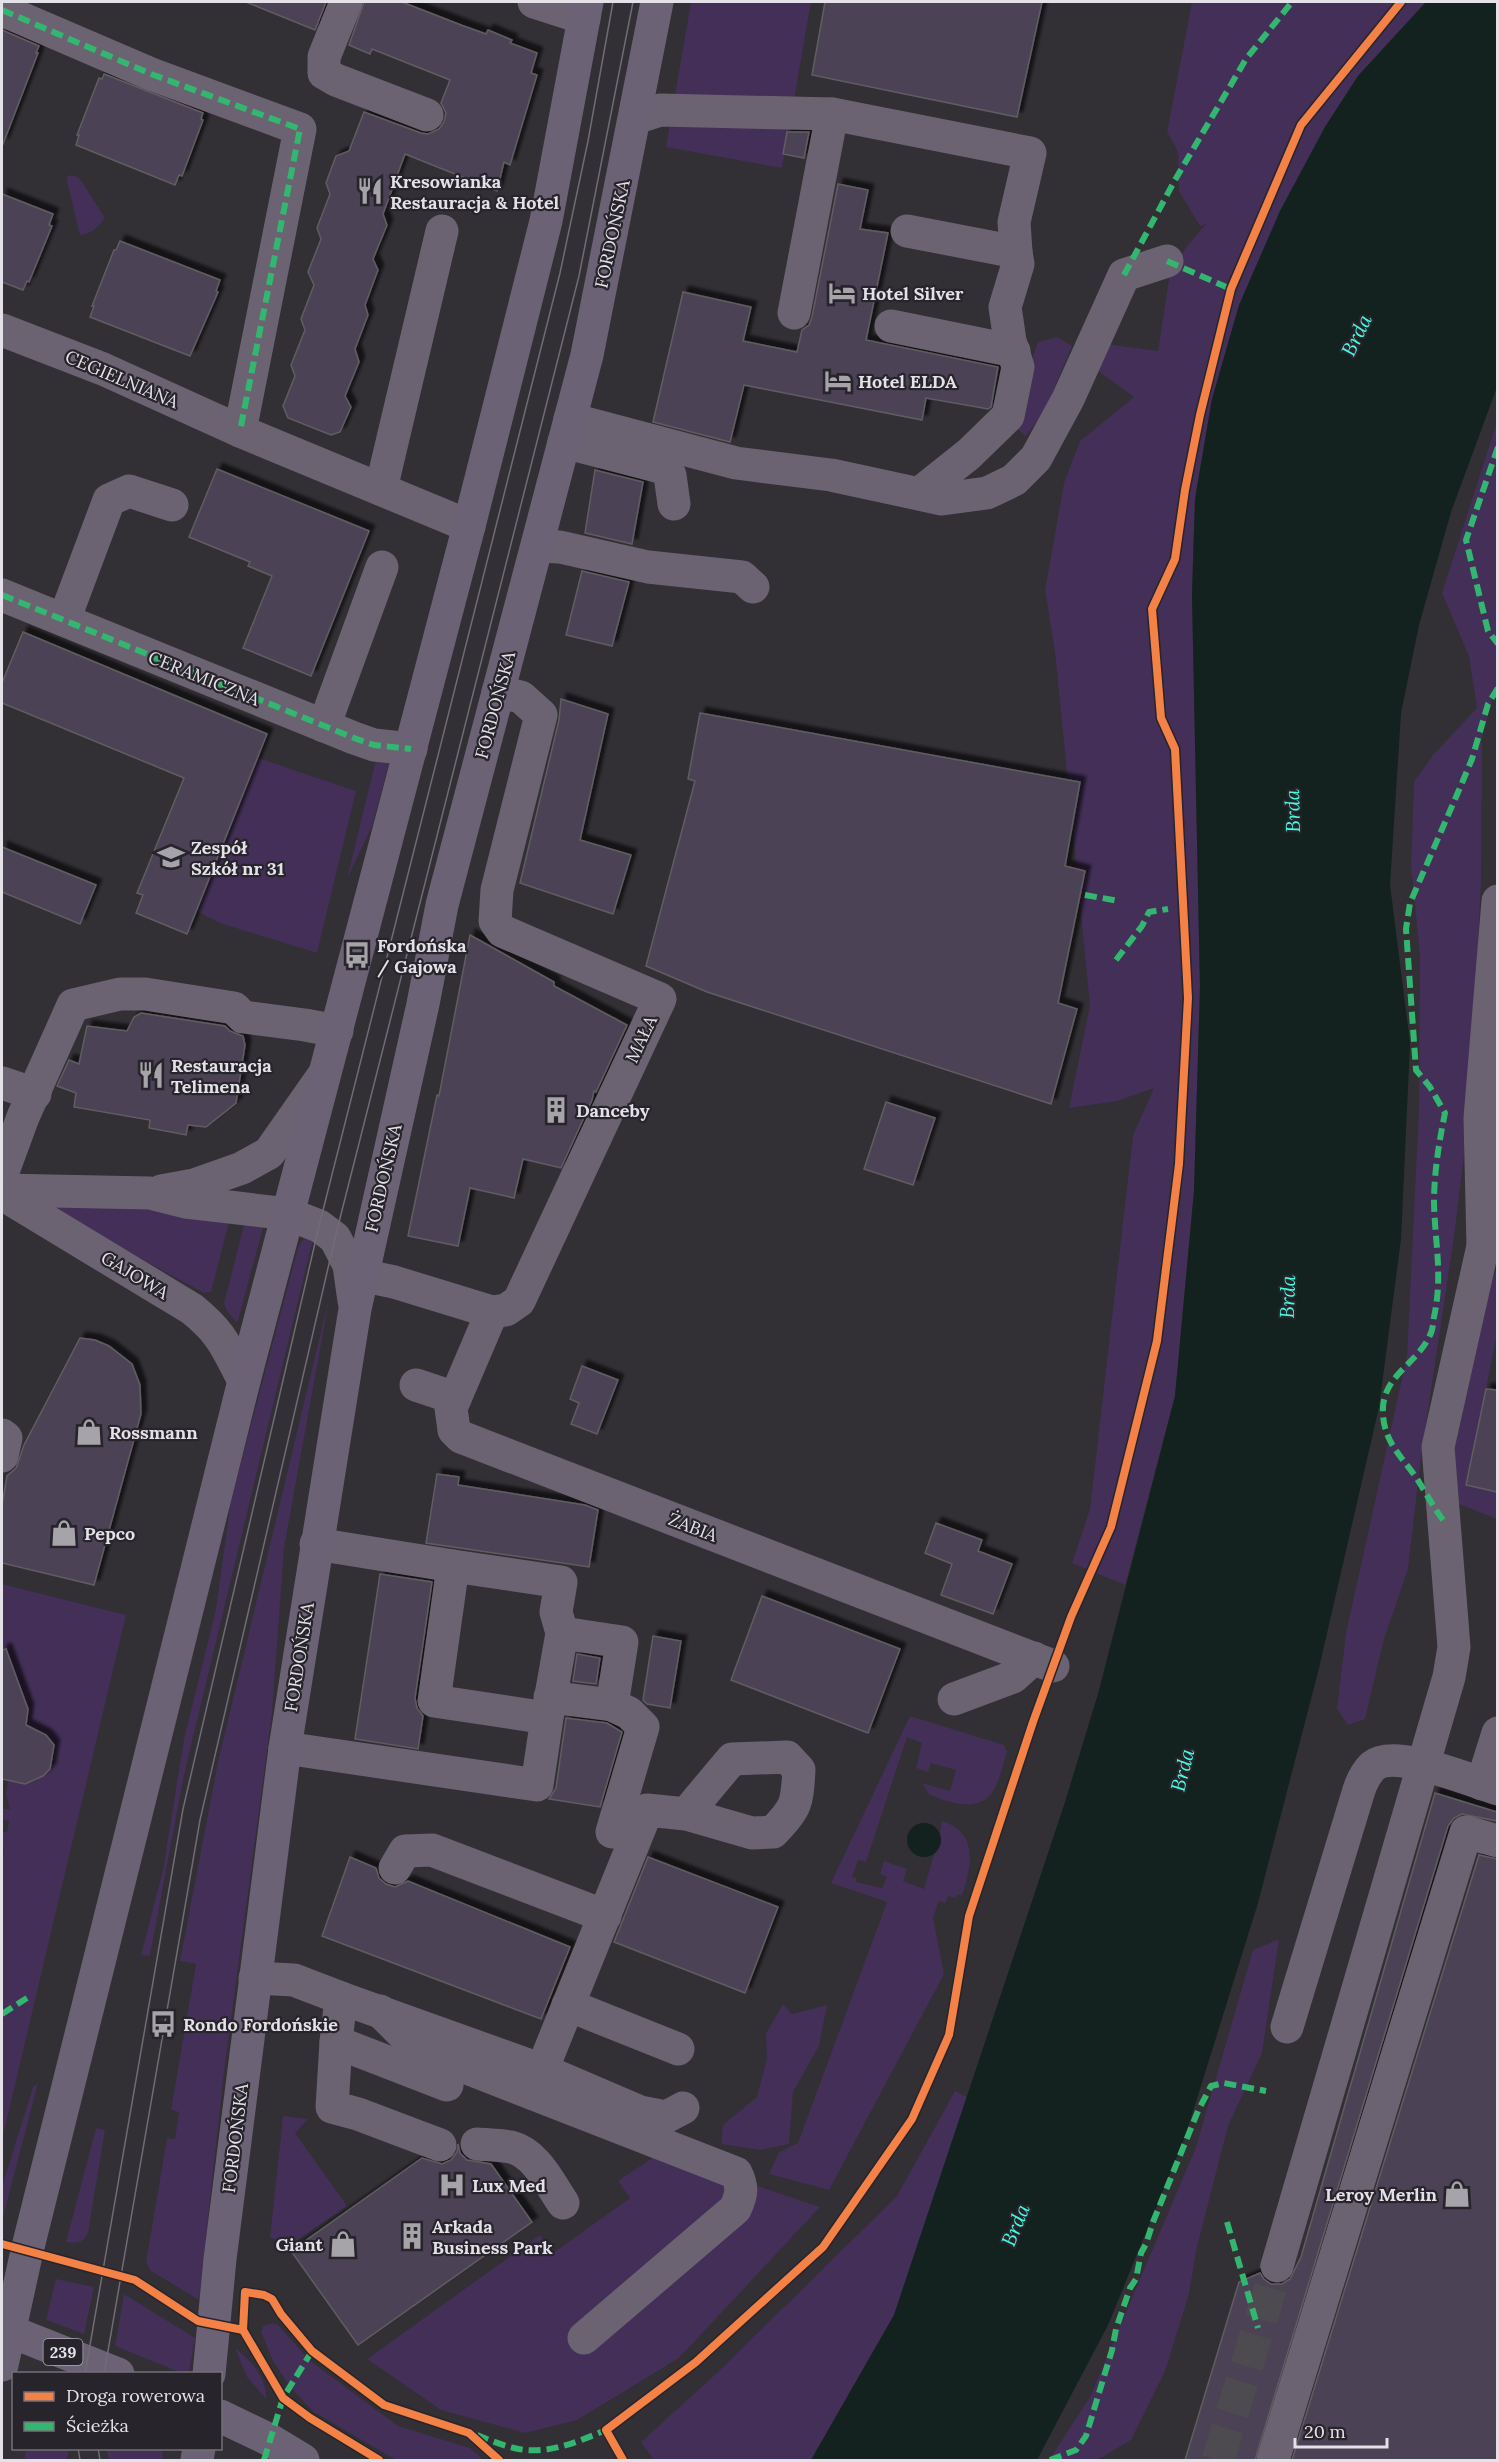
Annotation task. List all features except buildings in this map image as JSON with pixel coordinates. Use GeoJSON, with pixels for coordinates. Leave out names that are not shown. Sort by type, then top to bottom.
{"type":"FeatureCollection","features":[{"type":"Feature","properties":{"kind":"main road","name":"FORDOŃSKA"},"geometry":{"type":"LineString","coordinates":[[209,2372],[220,2259],[285,1748],[355,1309],[423,1004],[442,905],[587,354],[657,2]]}},
{"type":"Feature","properties":{"kind":"main road"},"geometry":{"type":"LineString","coordinates":[[2,2364],[5,2329],[244,1381],[411,749],[546,221],[586,10]]}},
{"type":"Feature","properties":{"kind":"main road","name":"239"},"geometry":{"type":"LineString","coordinates":[[5,2329],[114,2372]]}},
{"type":"Feature","properties":{"kind":"main road"},"geometry":{"type":"LineString","coordinates":[[222,2417],[270,2440],[303,2460]]}},
{"type":"Feature","properties":{"kind":"street"},"geometry":{"type":"LineString","coordinates":[[346,2],[324,57],[324,73],[336,80],[428,115]]}},
{"type":"Feature","properties":{"kind":"street"},"geometry":{"type":"LineString","coordinates":[[534,2],[586,10]]}},
{"type":"Feature","properties":{"kind":"street"},"geometry":{"type":"LineString","coordinates":[[2,10],[151,74],[300,129],[240,431]]}},
{"type":"Feature","properties":{"kind":"street"},"geometry":{"type":"LineString","coordinates":[[635,118],[660,110],[832,114],[1030,153],[1014,222],[1018,264],[1005,307],[1018,367],[1008,416],[969,454],[920,494]]}},
{"type":"Feature","properties":{"kind":"street"},"geometry":{"type":"LineString","coordinates":[[794,313],[832,114]]}},
{"type":"Feature","properties":{"kind":"street"},"geometry":{"type":"LineString","coordinates":[[381,489],[442,231]]}},
{"type":"Feature","properties":{"kind":"street"},"geometry":{"type":"LineString","coordinates":[[907,231],[1016,252]]}},
{"type":"Feature","properties":{"kind":"street"},"geometry":{"type":"LineString","coordinates":[[567,431],[736,463],[831,475],[942,499],[987,493],[1014,480],[1036,458],[1061,412],[1124,275],[1167,261]]}},
{"type":"Feature","properties":{"kind":"street"},"geometry":{"type":"LineString","coordinates":[[891,326],[1014,351]]}},
{"type":"Feature","properties":{"kind":"street","name":"CEGIELNIANA"},"geometry":{"type":"LineString","coordinates":[[2,330],[103,369],[240,431],[469,526]]}},
{"type":"Feature","properties":{"kind":"street"},"geometry":{"type":"LineString","coordinates":[[567,431],[664,468],[670,475],[674,504]]}},
{"type":"Feature","properties":{"kind":"street"},"geometry":{"type":"LineString","coordinates":[[64,620],[110,500],[129,490],[172,505]]}},
{"type":"Feature","properties":{"kind":"street"},"geometry":{"type":"LineString","coordinates":[[537,546],[560,547],[648,567],[742,577],[753,587]]}},
{"type":"Feature","properties":{"kind":"street"},"geometry":{"type":"LineString","coordinates":[[324,726],[382,567]]}},
{"type":"Feature","properties":{"kind":"street","name":"CERAMICZNA"},"geometry":{"type":"LineString","coordinates":[[2,595],[374,745],[411,749]]}},
{"type":"Feature","properties":{"kind":"street","name":"MAŁA"},"geometry":{"type":"LineString","coordinates":[[492,1312],[506,1310],[519,1301],[660,999],[502,931],[495,921],[497,890],[541,715],[521,698],[498,692]]}},
{"type":"Feature","properties":{"kind":"street"},"geometry":{"type":"LineString","coordinates":[[1277,2266],[1449,1677],[1454,1647],[1438,1447],[1490,1246],[1480,1118],[1497,901]]}},
{"type":"Feature","properties":{"kind":"street"},"geometry":{"type":"LineString","coordinates":[[2,1174],[73,1005],[120,994],[144,994],[234,1008],[243,1017],[306,1025],[334,1041]]}},
{"type":"Feature","properties":{"kind":"street","name":"GAJOWA"},"geometry":{"type":"LineString","coordinates":[[2,1192],[150,1193],[194,1185],[250,1165],[269,1153],[322,1077],[334,1041]]}},
{"type":"Feature","properties":{"kind":"street"},"geometry":{"type":"LineString","coordinates":[[2,1083],[35,1094]]}},
{"type":"Feature","properties":{"kind":"street","name":"GAJOWA"},"geometry":{"type":"LineString","coordinates":[[2,1192],[198,1314],[211,1325],[226,1344],[244,1381]]}},
{"type":"Feature","properties":{"kind":"street","name":"GAJOWA"},"geometry":{"type":"LineString","coordinates":[[150,1193],[186,1203],[288,1214],[319,1226],[334,1238],[349,1265],[355,1309]]}},
{"type":"Feature","properties":{"kind":"street"},"geometry":{"type":"LineString","coordinates":[[362,1275],[394,1282],[492,1312]]}},
{"type":"Feature","properties":{"kind":"street","name":"ŻABIA"},"geometry":{"type":"LineString","coordinates":[[492,1312],[450,1408],[454,1430],[461,1437],[1043,1662],[1013,1677],[954,1699]]}},
{"type":"Feature","properties":{"kind":"street"},"geometry":{"type":"LineString","coordinates":[[416,1386],[455,1398]]}},
{"type":"Feature","properties":{"kind":"street"},"geometry":{"type":"LineString","coordinates":[[2,1435],[6,1438],[2,1456]]}},
{"type":"Feature","properties":{"kind":"street"},"geometry":{"type":"LineString","coordinates":[[285,1748],[537,1785],[562,1633],[556,1612],[561,1582],[316,1544]]}},
{"type":"Feature","properties":{"kind":"street"},"geometry":{"type":"LineString","coordinates":[[453,1566],[434,1701],[549,1707],[612,1705],[629,1713],[643,1727],[612,1832]]}},
{"type":"Feature","properties":{"kind":"street"},"geometry":{"type":"LineString","coordinates":[[562,1633],[622,1642],[612,1705]]}},
{"type":"Feature","properties":{"kind":"street"},"geometry":{"type":"LineString","coordinates":[[1287,2027],[1364,1776],[1374,1765],[1396,1760],[1490,1787],[1497,1733]]}},
{"type":"Feature","properties":{"kind":"street"},"geometry":{"type":"LineString","coordinates":[[542,2070],[647,1810],[686,1814]]}},
{"type":"Feature","properties":{"kind":"street"},"geometry":{"type":"LineString","coordinates":[[1273,2460],[1466,1832],[1497,1841]]}},
{"type":"Feature","properties":{"kind":"street"},"geometry":{"type":"LineString","coordinates":[[395,1868],[405,1851],[432,1850],[605,1916]]}},
{"type":"Feature","properties":{"kind":"street"},"geometry":{"type":"LineString","coordinates":[[255,1978],[294,1980],[542,2070],[640,2112],[666,2117],[683,2108]]}},
{"type":"Feature","properties":{"kind":"street"},"geometry":{"type":"LineString","coordinates":[[341,1998],[332,2107],[358,2114],[440,2145]]}},
{"type":"Feature","properties":{"kind":"street"},"geometry":{"type":"LineString","coordinates":[[568,2004],[678,2049]]}},
{"type":"Feature","properties":{"kind":"street"},"geometry":{"type":"LineString","coordinates":[[381,2011],[418,2049],[736,2173],[742,2184],[741,2197],[735,2209],[584,2338]]}},
{"type":"Feature","properties":{"kind":"street"},"geometry":{"type":"LineString","coordinates":[[336,2042],[507,2108]]}},
{"type":"Feature","properties":{"kind":"street"},"geometry":{"type":"LineString","coordinates":[[477,2144],[512,2147],[522,2151],[532,2158],[563,2203]]}},
{"type":"Feature","properties":{"kind":"shaded area"},"geometry":{"type":"Polygon","coordinates":[[[691,2],[811,2],[782,168],[666,147],[691,2]]]}},
{"type":"Feature","properties":{"kind":"shaded area"},"geometry":{"type":"Polygon","coordinates":[[[1192,2],[1426,2],[1358,76],[1325,127],[1280,211],[1212,399],[1195,499],[1192,595],[1200,987],[1194,1191],[1175,1396],[1125,1585],[1072,1563],[1090,1509],[1133,1135],[1154,1088],[1117,1101],[1069,1108],[1090,1005],[1055,652],[1045,590],[1064,483],[1080,441],[1134,397],[1097,370],[1106,344],[1158,351],[1170,273],[1187,246],[1206,224],[1200,226],[1179,191],[1178,152],[1167,132],[1192,2]]]}},
{"type":"Feature","properties":{"kind":"shaded area"},"geometry":{"type":"Polygon","coordinates":[[[71,175],[78,177],[82,182],[105,218],[94,230],[80,235],[66,177],[71,175]]]}},
{"type":"Feature","properties":{"kind":"shaded area"},"geometry":{"type":"Polygon","coordinates":[[[1057,337],[1072,346],[1043,415],[1025,436],[1017,428],[1029,367],[1038,342],[1057,337]]]}},
{"type":"Feature","properties":{"kind":"shaded area"},"geometry":{"type":"Polygon","coordinates":[[[1497,422],[1497,682],[1482,738],[1481,881],[1471,1098],[1454,1237],[1421,1457],[1408,1569],[1384,1639],[1365,1719],[1348,1725],[1337,1709],[1346,1633],[1407,1356],[1419,1109],[1420,955],[1411,866],[1414,782],[1433,755],[1477,708],[1469,656],[1442,593],[1497,422]]]}},
{"type":"Feature","properties":{"kind":"shaded area"},"geometry":{"type":"Polygon","coordinates":[[[377,755],[389,763],[372,826],[347,879],[377,755]]]}},
{"type":"Feature","properties":{"kind":"shaded area"},"geometry":{"type":"Polygon","coordinates":[[[258,758],[356,791],[317,953],[220,923],[196,911],[258,758]]]}},
{"type":"Feature","properties":{"kind":"shaded area"},"geometry":{"type":"Polygon","coordinates":[[[28,1193],[226,1220],[228,1226],[211,1292],[204,1293],[25,1196],[28,1193]]]}},
{"type":"Feature","properties":{"kind":"shaded area"},"geometry":{"type":"Polygon","coordinates":[[[244,1225],[262,1226],[263,1228],[238,1321],[235,1321],[224,1303],[244,1225]]]}},
{"type":"Feature","properties":{"kind":"shaded area"},"geometry":{"type":"Polygon","coordinates":[[[304,1238],[313,1239],[184,1775],[150,1956],[141,1955],[163,1870],[184,1739],[216,1609],[231,1500],[298,1248],[304,1238]]]}},
{"type":"Feature","properties":{"kind":"shaded area"},"geometry":{"type":"Polygon","coordinates":[[[1497,1269],[1497,1334],[1467,1485],[1497,1492],[1497,1519],[1459,1504],[1453,1452],[1492,1277],[1497,1269]]]}},
{"type":"Feature","properties":{"kind":"shaded area"},"geometry":{"type":"Polygon","coordinates":[[[330,1294],[284,1548],[272,1713],[224,2072],[199,2300],[151,2271],[146,2262],[167,2138],[175,2139],[179,2112],[171,2110],[196,1964],[180,1961],[218,1762],[330,1294]]]}},
{"type":"Feature","properties":{"kind":"shaded area"},"geometry":{"type":"Polygon","coordinates":[[[2,1584],[126,1615],[2,2140],[2,1862],[4,1850],[2,1849],[2,1832],[7,1832],[9,1821],[2,1820],[3,1809],[10,1809],[6,1794],[8,1780],[29,1782],[42,1777],[49,1764],[54,1745],[46,1735],[25,1727],[17,1680],[2,1676],[2,1584]]]}},
{"type":"Feature","properties":{"kind":"shaded area"},"geometry":{"type":"Polygon","coordinates":[[[910,1716],[1004,1745],[1007,1752],[1001,1774],[992,1792],[986,1799],[968,1805],[929,1794],[922,1783],[950,1791],[956,1770],[931,1763],[928,1772],[916,1768],[922,1743],[907,1737],[866,1862],[858,1860],[852,1877],[856,1878],[856,1882],[882,1888],[887,1877],[880,1874],[884,1861],[907,1869],[903,1881],[924,1889],[934,1854],[937,1852],[942,1821],[954,1826],[962,1834],[970,1852],[970,1863],[962,1896],[958,1894],[956,1898],[948,1896],[945,1903],[939,1901],[933,1917],[944,1974],[829,2190],[769,2174],[779,2152],[798,2143],[887,1902],[831,1883],[910,1716]]]}},
{"type":"Feature","properties":{"kind":"shaded area"},"geometry":{"type":"Polygon","coordinates":[[[1279,1939],[1262,2053],[1228,2126],[1196,2251],[1189,2294],[1165,2371],[1131,2440],[1097,2460],[1049,2460],[1090,2397],[1196,2147],[1253,1950],[1279,1939]]]}},
{"type":"Feature","properties":{"kind":"shaded area"},"geometry":{"type":"Polygon","coordinates":[[[783,2004],[792,2014],[827,2005],[819,2046],[793,2092],[789,2144],[761,2150],[721,2144],[723,2125],[757,2097],[767,2058],[766,2034],[783,2004]]]}},
{"type":"Feature","properties":{"kind":"shaded area"},"geometry":{"type":"Polygon","coordinates":[[[38,2083],[2,2221],[2,2187],[33,2087],[38,2083]]]}},
{"type":"Feature","properties":{"kind":"shaded area"},"geometry":{"type":"Polygon","coordinates":[[[955,2091],[967,2097],[894,2315],[811,2460],[654,2460],[641,2442],[719,2371],[897,2196],[955,2091]]]}},
{"type":"Feature","properties":{"kind":"shaded area"},"geometry":{"type":"Polygon","coordinates":[[[283,2116],[308,2119],[295,2133],[347,2206],[293,2243],[270,2238],[283,2116]]]}},
{"type":"Feature","properties":{"kind":"shaded area"},"geometry":{"type":"Polygon","coordinates":[[[96,2128],[105,2130],[88,2233],[79,2242],[66,2242],[96,2128]]]}},
{"type":"Feature","properties":{"kind":"shaded area"},"geometry":{"type":"Polygon","coordinates":[[[660,2153],[820,2207],[679,2358],[577,2420],[525,2433],[441,2410],[367,2359],[540,2235],[553,2253],[630,2198],[618,2181],[660,2153]]]}},
{"type":"Feature","properties":{"kind":"shaded area"},"geometry":{"type":"Polygon","coordinates":[[[56,2279],[94,2287],[84,2334],[46,2320],[56,2279]]]}},
{"type":"Feature","properties":{"kind":"shaded area"},"geometry":{"type":"Polygon","coordinates":[[[124,2294],[195,2338],[189,2372],[180,2372],[115,2346],[124,2294]]]}},
{"type":"Feature","properties":{"kind":"shaded area"},"geometry":{"type":"Polygon","coordinates":[[[272,2323],[278,2325],[309,2360],[398,2426],[470,2448],[484,2460],[396,2460],[314,2412],[291,2388],[273,2361],[261,2332],[263,2326],[272,2323]]]}},
{"type":"Feature","properties":{"kind":"shaded area"},"geometry":{"type":"Polygon","coordinates":[[[235,2348],[257,2370],[264,2384],[266,2399],[247,2377],[235,2348]]]}},
{"type":"Feature","properties":{"kind":"shaded area"},"geometry":{"type":"Polygon","coordinates":[[[26,2450],[69,2450],[67,2460],[24,2460],[26,2450]]]}},
{"type":"Feature","properties":{"kind":"shaded area"},"geometry":{"type":"Polygon","coordinates":[[[106,2450],[162,2450],[163,2460],[109,2460],[106,2450]]]}},
{"type":"Feature","properties":{"kind":"water","name":"Brda"},"geometry":{"type":"Polygon","coordinates":[[[1426,2],[1497,2],[1497,387],[1451,512],[1419,625],[1401,713],[1390,885],[1410,1043],[1401,1239],[1379,1407],[1319,1668],[1258,1903],[1185,2137],[1108,2325],[1037,2460],[811,2460],[894,2315],[1065,1802],[1098,1694],[1175,1396],[1194,1191],[1200,987],[1192,595],[1195,499],[1212,399],[1239,305],[1280,211],[1325,127],[1358,76],[1426,2]]]}},
{"type":"Feature","properties":{"kind":"water"},"geometry":{"type":"Polygon","coordinates":[[[924,1823],[936,1828],[941,1840],[936,1852],[924,1857],[912,1852],[907,1840],[912,1828],[924,1823]]]}},
{"type":"Feature","properties":{"kind":"tunnel"},"geometry":{"type":"LineString","coordinates":[[1218,2460],[1277,2266]]}},
{"type":"Feature","properties":{"kind":"tram line"},"geometry":{"type":"LineString","coordinates":[[85,2372],[183,1809],[319,1226],[560,273],[588,141],[613,2]]}},
{"type":"Feature","properties":{"kind":"tram line"},"geometry":{"type":"LineString","coordinates":[[104,2372],[200,1820],[335,1238],[579,276],[633,2]]}},
{"type":"Feature","properties":{"kind":"tram line"},"geometry":{"type":"LineString","coordinates":[[78,2450],[80,2460]]}},
{"type":"Feature","properties":{"kind":"tram line"},"geometry":{"type":"LineString","coordinates":[[98,2450],[100,2460]]}},
{"type":"Feature","properties":{"kind":"marked path"},"geometry":{"type":"LineString","coordinates":[[1124,275],[1175,180],[1246,59],[1292,2]]}},
{"type":"Feature","properties":{"kind":"marked path"},"geometry":{"type":"LineString","coordinates":[[2,10],[151,74],[300,129],[240,431]]}},
{"type":"Feature","properties":{"kind":"marked path"},"geometry":{"type":"LineString","coordinates":[[1167,261],[1231,289]]}},
{"type":"Feature","properties":{"kind":"marked path"},"geometry":{"type":"LineString","coordinates":[[1498,447],[1466,540],[1488,631],[1498,644]]}},
{"type":"Feature","properties":{"kind":"marked path"},"geometry":{"type":"LineString","coordinates":[[2,595],[354,738],[374,745],[411,749]]}},
{"type":"Feature","properties":{"kind":"marked path"},"geometry":{"type":"LineString","coordinates":[[1443,1520],[1391,1443],[1383,1415],[1387,1390],[1393,1380],[1417,1355],[1431,1333],[1438,1287],[1434,1192],[1445,1113],[1430,1087],[1416,1070],[1406,929],[1410,903],[1472,759],[1488,704],[1498,688]]}},
{"type":"Feature","properties":{"kind":"marked path"},"geometry":{"type":"LineString","coordinates":[[1085,895],[1119,901]]}},
{"type":"Feature","properties":{"kind":"marked path"},"geometry":{"type":"LineString","coordinates":[[1116,960],[1142,926],[1149,912],[1168,909]]}},
{"type":"Feature","properties":{"kind":"marked path"},"geometry":{"type":"LineString","coordinates":[[2,2014],[27,1998]]}},
{"type":"Feature","properties":{"kind":"marked path"},"geometry":{"type":"LineString","coordinates":[[1050,2460],[1076,2450],[1086,2436],[1112,2350],[1116,2329],[1130,2288],[1136,2279],[1141,2253],[1198,2111],[1211,2086],[1224,2083],[1266,2091]]}},
{"type":"Feature","properties":{"kind":"marked path"},"geometry":{"type":"LineString","coordinates":[[1227,2222],[1258,2328]]}},
{"type":"Feature","properties":{"kind":"marked path"},"geometry":{"type":"LineString","coordinates":[[264,2460],[283,2398],[312,2351],[309,2347]]}},
{"type":"Feature","properties":{"kind":"marked path"},"geometry":{"type":"LineString","coordinates":[[477,2435],[514,2448],[538,2450],[561,2446],[606,2430]]}},
{"type":"Feature","properties":{"kind":"cycle path"},"geometry":{"type":"LineString","coordinates":[[623,2460],[606,2430],[696,2362],[823,2247],[912,2119],[949,2035],[969,1916],[1033,1722],[1071,1617],[1111,1527],[1157,1341],[1179,1164],[1188,998],[1175,749],[1161,718],[1152,609],[1175,559],[1185,490],[1200,415],[1231,289],[1301,125],[1401,2]]}},
{"type":"Feature","properties":{"kind":"cycle path"},"geometry":{"type":"LineString","coordinates":[[2,2244],[135,2280],[198,2321],[243,2330],[283,2398],[310,2418],[379,2460]]}},
{"type":"Feature","properties":{"kind":"cycle path"},"geometry":{"type":"LineString","coordinates":[[243,2330],[245,2292],[264,2295],[272,2299],[281,2314],[312,2351],[384,2405],[469,2433],[499,2460]]}},
{"type":"Feature","properties":{"kind":"place","name":"Kresowianka Restauracja & Hotel"},"geometry":{"type":"Point","coordinates":[370,191]}},
{"type":"Feature","properties":{"kind":"place","name":"Hotel Silver"},"geometry":{"type":"Point","coordinates":[842,293]}},
{"type":"Feature","properties":{"kind":"place","name":"Hotel ELDA"},"geometry":{"type":"Point","coordinates":[838,381]}},
{"type":"Feature","properties":{"kind":"place","name":"Zespół Szkół nr 31"},"geometry":{"type":"Point","coordinates":[171,857]}},
{"type":"Feature","properties":{"kind":"place","name":"Fordońska / Gajowa"},"geometry":{"type":"Point","coordinates":[357,955]}},
{"type":"Feature","properties":{"kind":"place","name":"Restauracja Telimena"},"geometry":{"type":"Point","coordinates":[151,1075]}},
{"type":"Feature","properties":{"kind":"place","name":"Danceby"},"geometry":{"type":"Point","coordinates":[556,1110]}},
{"type":"Feature","properties":{"kind":"place","name":"Rossmann"},"geometry":{"type":"Point","coordinates":[89,1432]}},
{"type":"Feature","properties":{"kind":"place","name":"Pepco"},"geometry":{"type":"Point","coordinates":[64,1533]}},
{"type":"Feature","properties":{"kind":"place","name":"Rondo Fordońskie"},"geometry":{"type":"Point","coordinates":[163,2024]}},
{"type":"Feature","properties":{"kind":"place","name":"Lux Med"},"geometry":{"type":"Point","coordinates":[452,2185]}},
{"type":"Feature","properties":{"kind":"place","name":"Leroy Merlin"},"geometry":{"type":"Point","coordinates":[1457,2194]}},
{"type":"Feature","properties":{"kind":"place","name":"Arkada Business Park"},"geometry":{"type":"Point","coordinates":[412,2236]}},
{"type":"Feature","properties":{"kind":"place","name":"Giant"},"geometry":{"type":"Point","coordinates":[343,2244]}}]}
